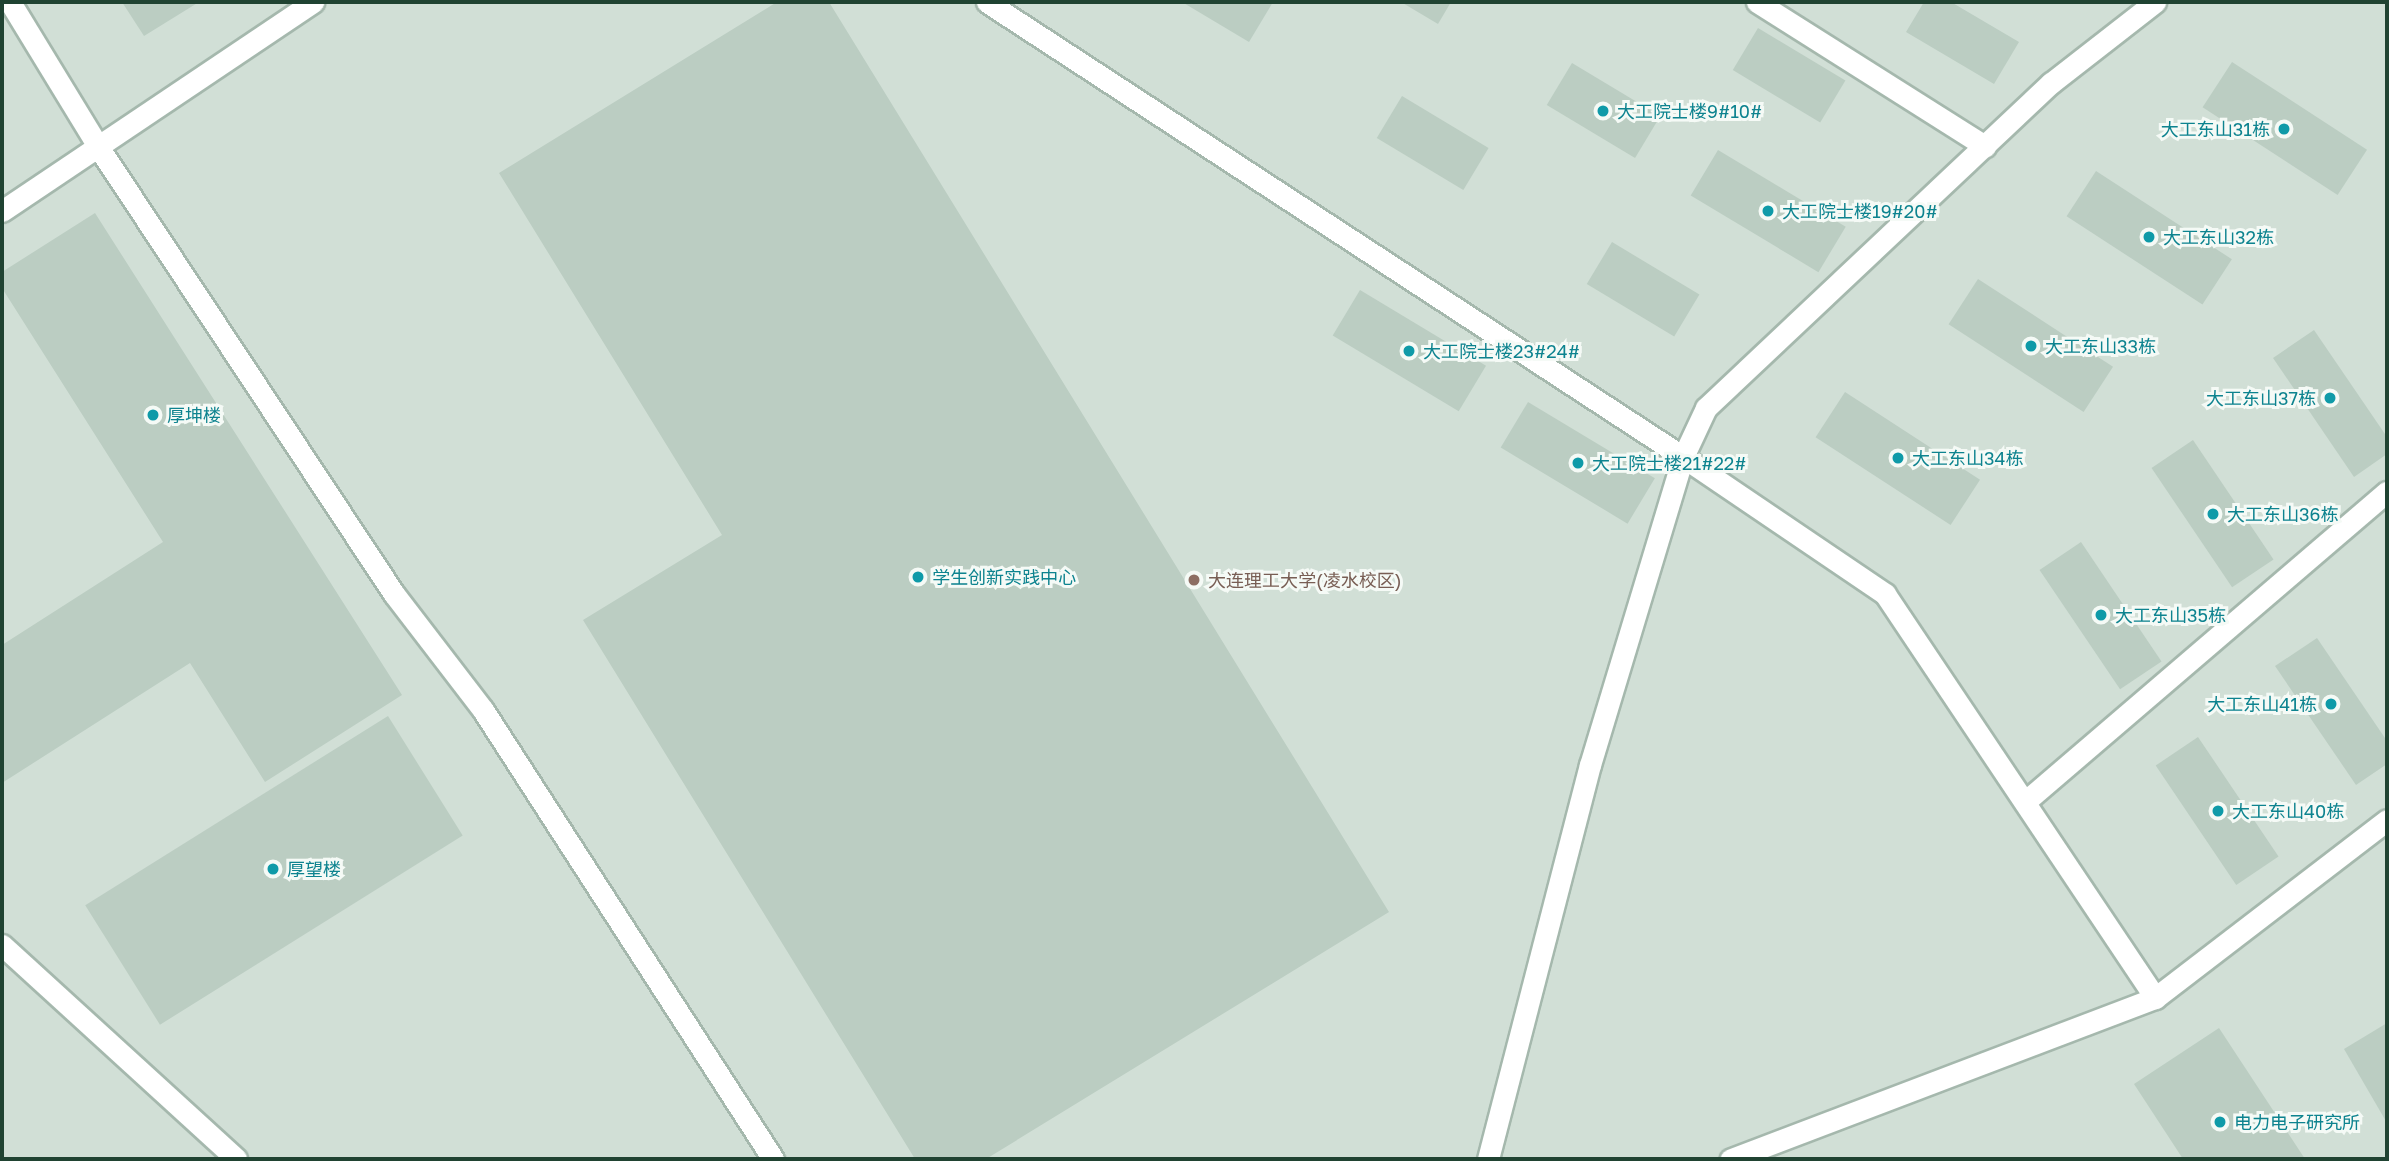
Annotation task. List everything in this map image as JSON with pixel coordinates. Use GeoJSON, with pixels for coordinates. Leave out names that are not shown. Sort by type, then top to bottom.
{"type":"FeatureCollection","features":[{"type":"Feature","properties":{"kind":"street"},"geometry":{"type":"LineString","coordinates":[[10,2],[99,148],[394,594],[483,710],[774,1159]]}},
{"type":"Feature","properties":{"kind":"street"},"geometry":{"type":"LineString","coordinates":[[2,211],[313,2]]}},
{"type":"Feature","properties":{"kind":"street"},"geometry":{"type":"LineString","coordinates":[[987,2],[1683,457],[1885,594],[2026,801],[2155,998]]}},
{"type":"Feature","properties":{"kind":"street"},"geometry":{"type":"LineString","coordinates":[[1757,2],[1985,146]]}},
{"type":"Feature","properties":{"kind":"street"},"geometry":{"type":"LineString","coordinates":[[1488,1159],[1590,765],[1683,457],[1706,408],[2051,83],[2155,2]]}},
{"type":"Feature","properties":{"kind":"street"},"geometry":{"type":"LineString","coordinates":[[2026,801],[2387,492]]}},
{"type":"Feature","properties":{"kind":"street"},"geometry":{"type":"LineString","coordinates":[[1731,1159],[2155,998],[2387,820]]}},
{"type":"Feature","properties":{"kind":"street"},"geometry":{"type":"LineString","coordinates":[[2,945],[236,1159]]}},
{"type":"Feature","properties":{"kind":"shaded area","name":"大连理工大学(凌水校区)"},"geometry":{"type":"Polygon","coordinates":[[[2,2],[2387,2],[2387,1159],[2,1159],[2,2]]]}},
{"type":"Feature","properties":{"kind":"building"},"geometry":{"type":"Polygon","coordinates":[[[122,2],[199,2],[144,36],[122,2]]]}},
{"type":"Feature","properties":{"kind":"building","name":"学生创新实践中心"},"geometry":{"type":"Polygon","coordinates":[[[777,2],[829,2],[1389,912],[986,1159],[915,1159],[583,620],[722,535],[499,173],[777,2]]]}},
{"type":"Feature","properties":{"kind":"building"},"geometry":{"type":"Polygon","coordinates":[[[1182,2],[1273,2],[1249,42],[1182,2]]]}},
{"type":"Feature","properties":{"kind":"building"},"geometry":{"type":"Polygon","coordinates":[[[1401,2],[1451,2],[1438,24],[1401,2]]]}},
{"type":"Feature","properties":{"kind":"building"},"geometry":{"type":"Polygon","coordinates":[[[1924,2],[1951,2],[2019,42],[1994,84],[1906,32],[1924,2]]]}},
{"type":"Feature","properties":{"kind":"building"},"geometry":{"type":"Polygon","coordinates":[[[1758,28],[1845,81],[1820,123],[1733,70],[1758,28]]]}},
{"type":"Feature","properties":{"kind":"building","name":"大工东山31栋"},"geometry":{"type":"Polygon","coordinates":[[[2232,62],[2367,150],[2338,195],[2203,107],[2232,62]]]}},
{"type":"Feature","properties":{"kind":"building","name":"大工院士楼9#10#"},"geometry":{"type":"Polygon","coordinates":[[[1572,63],[1660,116],[1635,158],[1547,105],[1572,63]]]}},
{"type":"Feature","properties":{"kind":"building"},"geometry":{"type":"Polygon","coordinates":[[[1402,96],[1489,148],[1463,190],[1377,138],[1402,96]]]}},
{"type":"Feature","properties":{"kind":"building","name":"大工院士楼19#20#"},"geometry":{"type":"Polygon","coordinates":[[[1718,150],[1846,227],[1818,272],[1691,195],[1718,150]]]}},
{"type":"Feature","properties":{"kind":"building","name":"大工东山32栋"},"geometry":{"type":"Polygon","coordinates":[[[2096,171],[2232,259],[2202,305],[2067,216],[2096,171]]]}},
{"type":"Feature","properties":{"kind":"building","name":"厚坤楼"},"geometry":{"type":"Polygon","coordinates":[[[95,213],[402,695],[265,782],[190,663],[2,783],[2,645],[163,542],[2,288],[2,272],[95,213]]]}},
{"type":"Feature","properties":{"kind":"building"},"geometry":{"type":"Polygon","coordinates":[[[1612,242],[1699,295],[1674,337],[1587,284],[1612,242]]]}},
{"type":"Feature","properties":{"kind":"building","name":"大工东山33栋"},"geometry":{"type":"Polygon","coordinates":[[[1978,279],[2113,367],[2084,412],[1949,324],[1978,279]]]}},
{"type":"Feature","properties":{"kind":"building","name":"大工院士楼23#24#"},"geometry":{"type":"Polygon","coordinates":[[[1360,290],[1486,366],[1459,411],[1333,335],[1360,290]]]}},
{"type":"Feature","properties":{"kind":"building","name":"大工东山37栋"},"geometry":{"type":"Polygon","coordinates":[[[2314,330],[2387,437],[2387,454],[2354,477],[2273,358],[2314,330]]]}},
{"type":"Feature","properties":{"kind":"building","name":"大工东山34栋"},"geometry":{"type":"Polygon","coordinates":[[[1845,392],[1980,480],[1951,525],[1816,437],[1845,392]]]}},
{"type":"Feature","properties":{"kind":"building","name":"大工院士楼21#22#"},"geometry":{"type":"Polygon","coordinates":[[[1528,402],[1655,478],[1628,524],[1501,447],[1528,402]]]}},
{"type":"Feature","properties":{"kind":"building","name":"大工东山36栋"},"geometry":{"type":"Polygon","coordinates":[[[2193,440],[2274,559],[2232,587],[2152,468],[2193,440]]]}},
{"type":"Feature","properties":{"kind":"building","name":"大工东山35栋"},"geometry":{"type":"Polygon","coordinates":[[[2081,542],[2162,661],[2120,689],[2040,570],[2081,542]]]}},
{"type":"Feature","properties":{"kind":"building","name":"大工东山41栋"},"geometry":{"type":"Polygon","coordinates":[[[2317,638],[2387,741],[2387,764],[2356,785],[2275,666],[2317,638]]]}},
{"type":"Feature","properties":{"kind":"building","name":"厚望楼"},"geometry":{"type":"Polygon","coordinates":[[[388,716],[463,836],[160,1025],[85,905],[388,716]]]}},
{"type":"Feature","properties":{"kind":"building","name":"大工东山40栋"},"geometry":{"type":"Polygon","coordinates":[[[2198,737],[2279,856],[2236,885],[2156,766],[2198,737]]]}},
{"type":"Feature","properties":{"kind":"building"},"geometry":{"type":"Polygon","coordinates":[[[2387,1023],[2387,1123],[2344,1049],[2387,1023]]]}},
{"type":"Feature","properties":{"kind":"building","name":"电力电子研究所"},"geometry":{"type":"Polygon","coordinates":[[[2219,1028],[2305,1159],[2183,1159],[2134,1084],[2219,1028]]]}},
{"type":"Feature","properties":{"kind":"place","name":"大工院士楼9#10#"},"geometry":{"type":"Point","coordinates":[1603,111]}},
{"type":"Feature","properties":{"kind":"place","name":"大工东山31栋"},"geometry":{"type":"Point","coordinates":[2284,129]}},
{"type":"Feature","properties":{"kind":"place","name":"大工院士楼19#20#"},"geometry":{"type":"Point","coordinates":[1768,211]}},
{"type":"Feature","properties":{"kind":"place","name":"大工东山32栋"},"geometry":{"type":"Point","coordinates":[2149,237]}},
{"type":"Feature","properties":{"kind":"place","name":"大工东山33栋"},"geometry":{"type":"Point","coordinates":[2031,346]}},
{"type":"Feature","properties":{"kind":"place","name":"大工院士楼23#24#"},"geometry":{"type":"Point","coordinates":[1409,351]}},
{"type":"Feature","properties":{"kind":"place","name":"大工东山37栋"},"geometry":{"type":"Point","coordinates":[2330,398]}},
{"type":"Feature","properties":{"kind":"place","name":"厚坤楼"},"geometry":{"type":"Point","coordinates":[153,415]}},
{"type":"Feature","properties":{"kind":"place","name":"大工东山34栋"},"geometry":{"type":"Point","coordinates":[1898,458]}},
{"type":"Feature","properties":{"kind":"place","name":"大工院士楼21#22#"},"geometry":{"type":"Point","coordinates":[1578,463]}},
{"type":"Feature","properties":{"kind":"place","name":"大工东山36栋"},"geometry":{"type":"Point","coordinates":[2213,514]}},
{"type":"Feature","properties":{"kind":"place","name":"学生创新实践中心"},"geometry":{"type":"Point","coordinates":[918,577]}},
{"type":"Feature","properties":{"kind":"place","name":"大连理工大学(凌水校区)"},"geometry":{"type":"Point","coordinates":[1194,580]}},
{"type":"Feature","properties":{"kind":"place","name":"大工东山35栋"},"geometry":{"type":"Point","coordinates":[2101,615]}},
{"type":"Feature","properties":{"kind":"place","name":"大工东山41栋"},"geometry":{"type":"Point","coordinates":[2331,704]}},
{"type":"Feature","properties":{"kind":"place","name":"大工东山40栋"},"geometry":{"type":"Point","coordinates":[2218,811]}},
{"type":"Feature","properties":{"kind":"place","name":"厚望楼"},"geometry":{"type":"Point","coordinates":[273,869]}},
{"type":"Feature","properties":{"kind":"place","name":"电力电子研究所"},"geometry":{"type":"Point","coordinates":[2220,1122]}}]}
